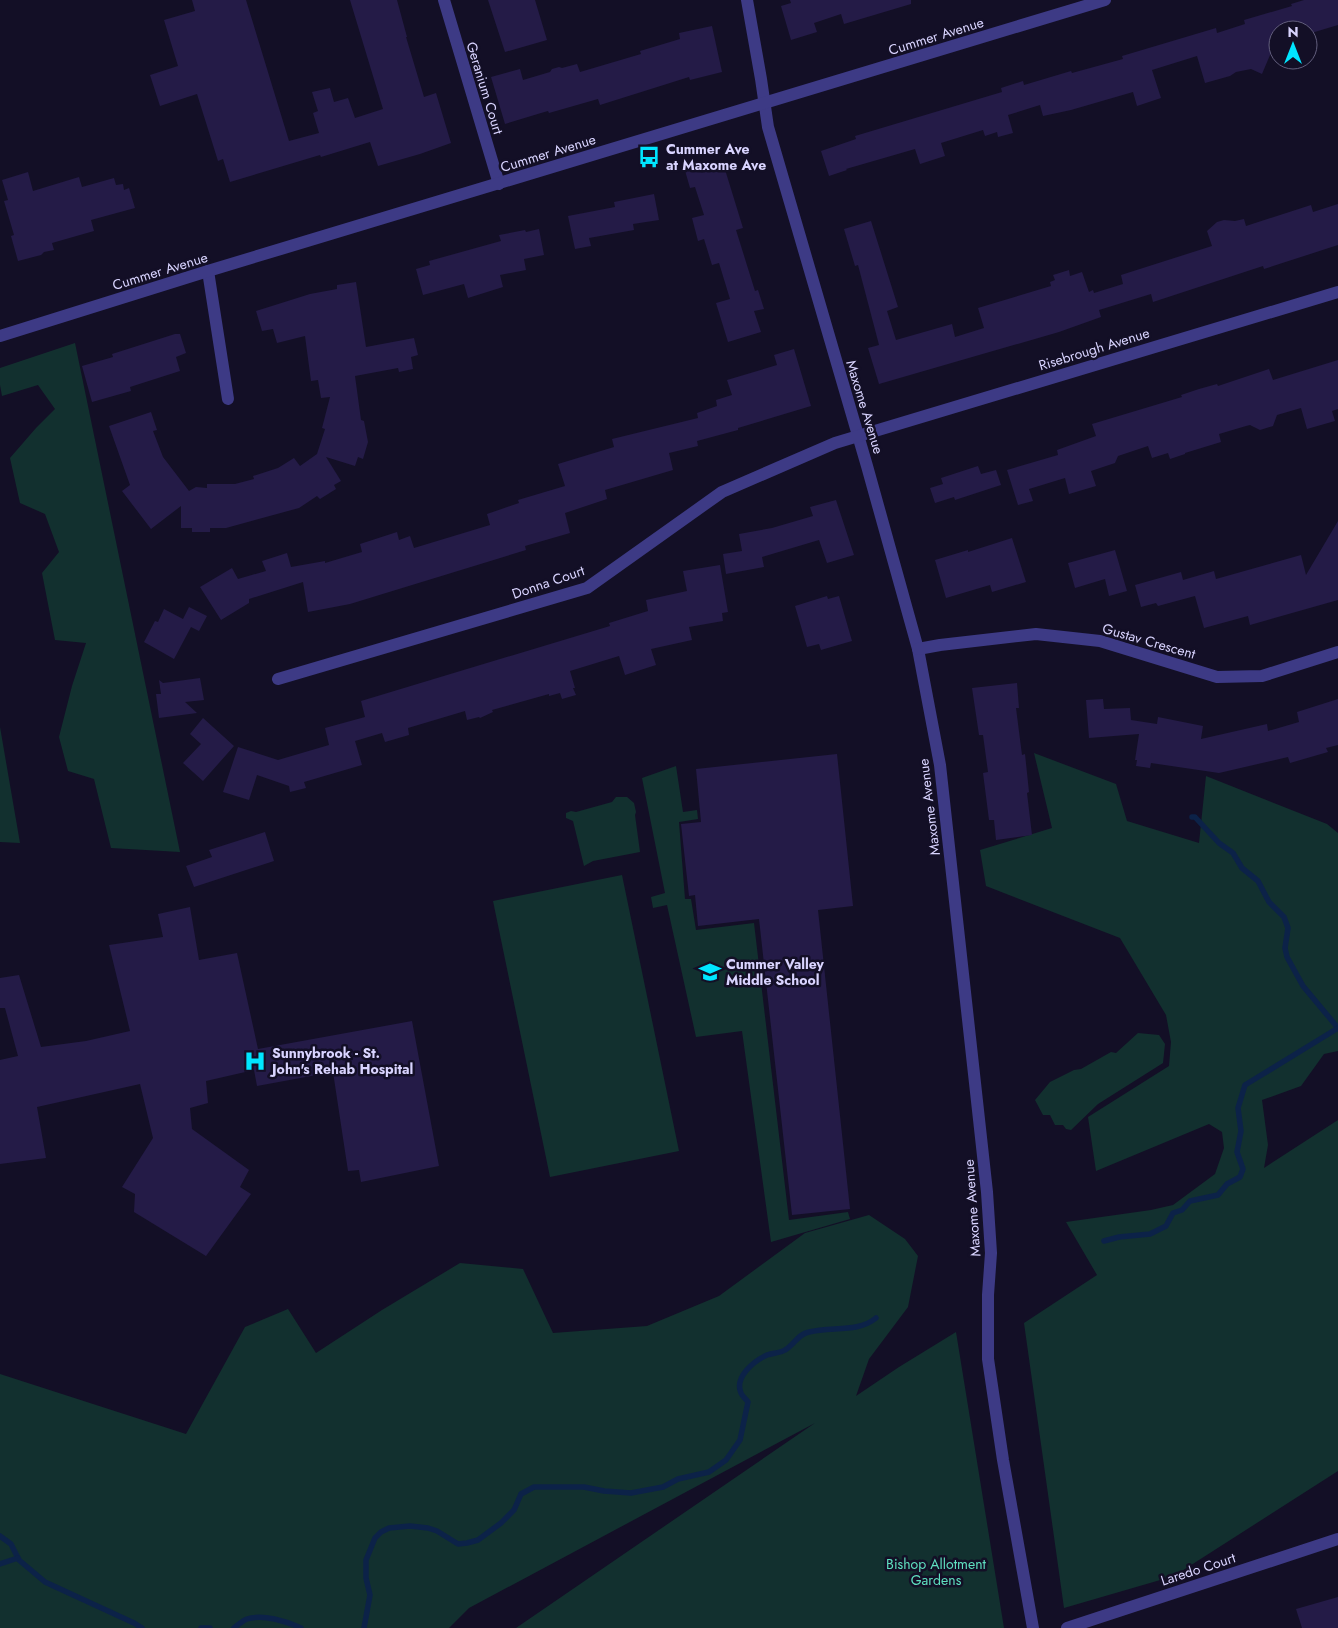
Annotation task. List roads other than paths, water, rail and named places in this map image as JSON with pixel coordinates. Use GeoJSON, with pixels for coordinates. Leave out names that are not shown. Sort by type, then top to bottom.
{"type":"FeatureCollection","features":[{"type":"Feature","properties":{"kind":"street","name":"Geranium Court"},"geometry":{"type":"LineString","coordinates":[[444,0],[499,184]]}},
{"type":"Feature","properties":{"kind":"street","name":"Maxome Avenue"},"geometry":{"type":"LineString","coordinates":[[747,0],[768,127],[858,435],[918,650],[940,765],[987,1192],[991,1253],[988,1295],[988,1359],[1033,1628]]}},
{"type":"Feature","properties":{"kind":"street","name":"Cummer Avenue"},"geometry":{"type":"LineString","coordinates":[[0,336],[208,271],[1105,0]]}},
{"type":"Feature","properties":{"kind":"street"},"geometry":{"type":"LineString","coordinates":[[208,271],[228,399]]}},
{"type":"Feature","properties":{"kind":"street","name":"Risebrough Avenue"},"geometry":{"type":"LineString","coordinates":[[858,435],[1338,292]]}},
{"type":"Feature","properties":{"kind":"street","name":"Donna Court"},"geometry":{"type":"LineString","coordinates":[[278,679],[587,588],[722,492],[835,443],[858,435]]}},
{"type":"Feature","properties":{"kind":"street","name":"Gustav Crescent"},"geometry":{"type":"LineString","coordinates":[[918,650],[940,645],[1036,634],[1100,641],[1218,677],[1262,676],[1338,652]]}},
{"type":"Feature","properties":{"kind":"street","name":"Laredo Court"},"geometry":{"type":"LineString","coordinates":[[1068,1628],[1338,1540]]}},
{"type":"Feature","properties":{"kind":"waterway"},"geometry":{"type":"LineString","coordinates":[[1192,817],[1195,817],[1219,843],[1233,853],[1242,868],[1258,881],[1269,902],[1284,917],[1288,928],[1285,948],[1287,957],[1303,986],[1338,1028]]}},
{"type":"Feature","properties":{"kind":"waterway"},"geometry":{"type":"LineString","coordinates":[[1104,1241],[1119,1237],[1150,1234],[1166,1226],[1173,1213],[1182,1210],[1190,1201],[1218,1195],[1227,1184],[1240,1177],[1243,1169],[1237,1152],[1241,1131],[1238,1108],[1245,1085],[1338,1028]]}},
{"type":"Feature","properties":{"kind":"waterway"},"geometry":{"type":"LineString","coordinates":[[364,1628],[370,1595],[366,1578],[366,1560],[375,1538],[381,1532],[389,1528],[410,1526],[428,1528],[437,1531],[458,1544],[467,1543],[478,1540],[501,1523],[514,1510],[521,1494],[534,1487],[584,1487],[631,1493],[663,1487],[678,1479],[709,1472],[726,1460],[740,1440],[748,1402],[741,1393],[740,1381],[751,1365],[767,1355],[785,1350],[805,1333],[861,1326],[876,1318]]}},
{"type":"Feature","properties":{"kind":"waterway"},"geometry":{"type":"LineString","coordinates":[[0,1536],[11,1544],[19,1560],[45,1582],[142,1628]]}},
{"type":"Feature","properties":{"kind":"waterway"},"geometry":{"type":"LineString","coordinates":[[0,1564],[18,1558]]}},
{"type":"Feature","properties":{"kind":"waterway"},"geometry":{"type":"LineString","coordinates":[[234,1628],[247,1619],[260,1617],[282,1621],[301,1628]]}},
{"type":"Feature","properties":{"kind":"waterway"},"geometry":{"type":"LineString","coordinates":[[201,1628],[210,1628]]}},
{"type":"Feature","properties":{"kind":"place","name":"Cummer Ave at Maxome Ave"},"geometry":{"type":"Point","coordinates":[649,157]}},
{"type":"Feature","properties":{"kind":"place","name":"Cummer Valley Middle School"},"geometry":{"type":"Point","coordinates":[710,972]}},
{"type":"Feature","properties":{"kind":"place","name":"Sunnybrook - St. John's Rehab Hospital"},"geometry":{"type":"Point","coordinates":[255,1061]}},
{"type":"Feature","properties":{"kind":"park label","name":"Bishop Allotment Gardens"},"geometry":{"type":"Point","coordinates":[936,1572]}}]}
